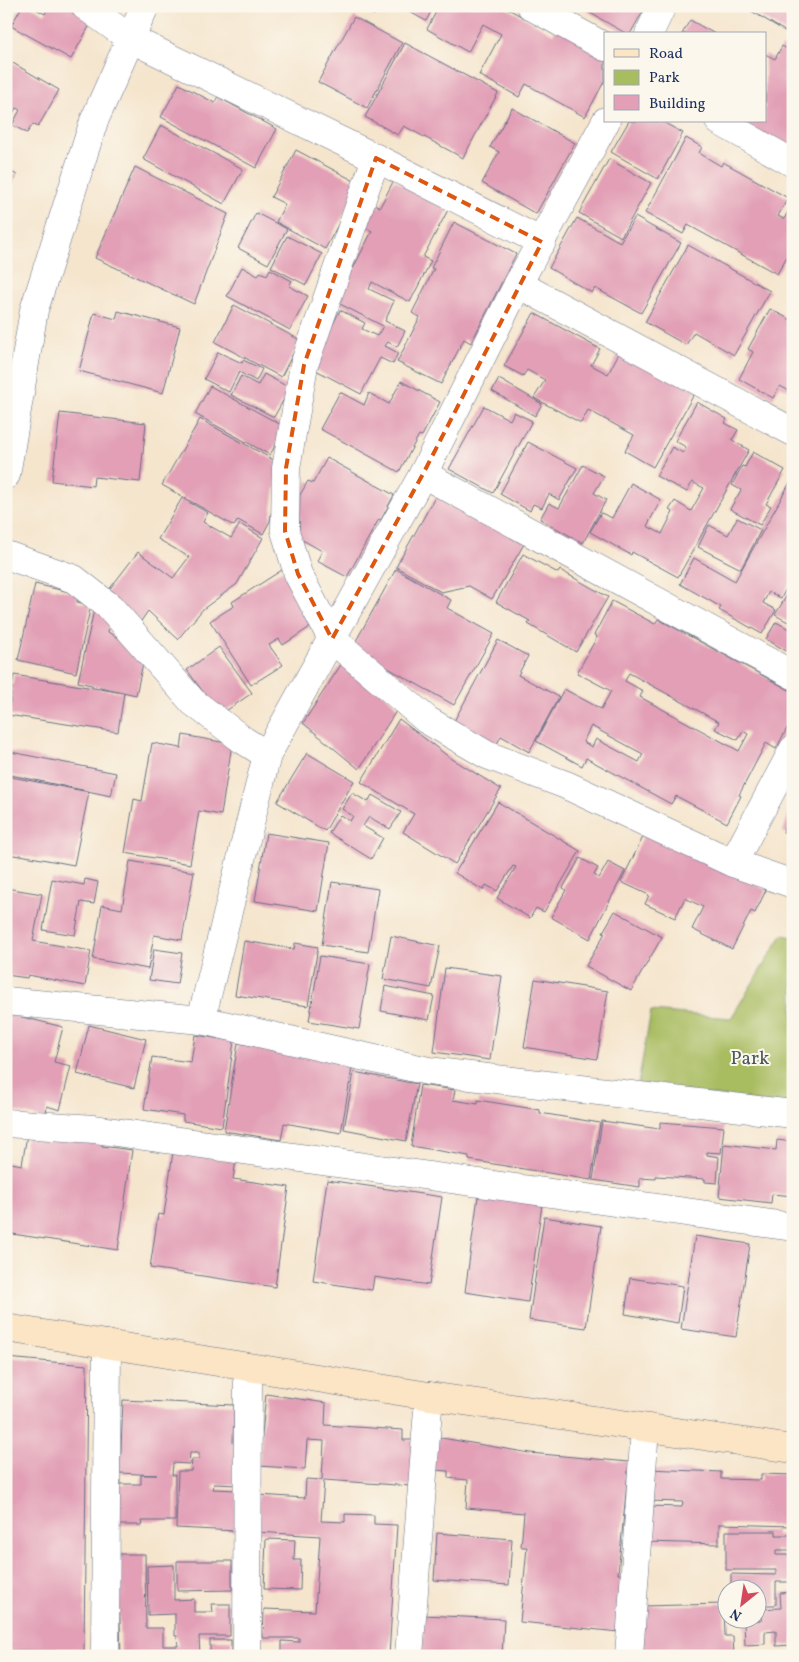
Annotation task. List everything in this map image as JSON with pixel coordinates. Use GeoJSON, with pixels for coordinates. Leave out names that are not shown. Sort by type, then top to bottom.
{"type":"FeatureCollection","features":[{"type":"Feature","properties":{"kind":"street"},"geometry":{"type":"LineString","coordinates":[[85,6],[131,39],[376,158],[542,242]]}},
{"type":"Feature","properties":{"kind":"street"},"geometry":{"type":"LineString","coordinates":[[7,463],[34,310],[94,120],[146,6]]}},
{"type":"Feature","properties":{"kind":"street"},"geometry":{"type":"LineString","coordinates":[[532,6],[604,46]]}},
{"type":"Feature","properties":{"kind":"street"},"geometry":{"type":"LineString","coordinates":[[650,32],[662,6]]}},
{"type":"Feature","properties":{"kind":"street"},"geometry":{"type":"LineString","coordinates":[[201,1020],[267,755],[423,474],[518,284],[605,122]]}},
{"type":"Feature","properties":{"kind":"street"},"geometry":{"type":"LineString","coordinates":[[721,122],[793,164]]}},
{"type":"Feature","properties":{"kind":"street"},"geometry":{"type":"LineString","coordinates":[[376,158],[304,365],[286,468],[285,531],[298,574],[332,639],[427,720],[487,755],[566,785],[733,863],[793,884]]}},
{"type":"Feature","properties":{"kind":"street"},"geometry":{"type":"LineString","coordinates":[[518,284],[793,432]]}},
{"type":"Feature","properties":{"kind":"street"},"geometry":{"type":"LineString","coordinates":[[423,474],[793,675]]}},
{"type":"Feature","properties":{"kind":"street"},"geometry":{"type":"LineString","coordinates":[[6,555],[74,579],[110,607],[193,702],[243,740],[267,755]]}},
{"type":"Feature","properties":{"kind":"street"},"geometry":{"type":"LineString","coordinates":[[733,863],[793,750]]}},
{"type":"Feature","properties":{"kind":"street"},"geometry":{"type":"LineString","coordinates":[[6,1001],[201,1020],[428,1071],[793,1114]]}},
{"type":"Feature","properties":{"kind":"street"},"geometry":{"type":"LineString","coordinates":[[6,1123],[94,1129],[793,1227]]}},
{"type":"Feature","properties":{"kind":"street"},"geometry":{"type":"LineString","coordinates":[[6,1328],[429,1396],[793,1449]]}},
{"type":"Feature","properties":{"kind":"street"},"geometry":{"type":"LineString","coordinates":[[105,1656],[106,1344]]}},
{"type":"Feature","properties":{"kind":"street"},"geometry":{"type":"LineString","coordinates":[[247,1656],[248,1368]]}},
{"type":"Feature","properties":{"kind":"street"},"geometry":{"type":"LineString","coordinates":[[408,1656],[429,1396]]}},
{"type":"Feature","properties":{"kind":"street"},"geometry":{"type":"LineString","coordinates":[[630,1656],[645,1428]]}},
{"type":"Feature","properties":{"kind":"highlighted area"},"geometry":{"type":"Polygon","coordinates":[[[376,158],[542,242],[423,474],[332,639],[298,574],[285,531],[286,468],[304,365],[376,158]]]}},
{"type":"Feature","properties":{"kind":"green space","name":"Park"},"geometry":{"type":"Polygon","coordinates":[[[782,935],[793,937],[793,1107],[638,1084],[651,1011],[731,1018],[782,935]]]}},
{"type":"Feature","properties":{"kind":"building"},"geometry":{"type":"Polygon","coordinates":[[[22,6],[31,6],[45,14],[49,6],[78,6],[95,16],[71,59],[11,26],[22,6]]]}},
{"type":"Feature","properties":{"kind":"building"},"geometry":{"type":"Polygon","coordinates":[[[359,6],[379,6],[374,15],[359,6]]]}},
{"type":"Feature","properties":{"kind":"building"},"geometry":{"type":"Polygon","coordinates":[[[399,6],[434,6],[426,21],[399,6]]]}},
{"type":"Feature","properties":{"kind":"building"},"geometry":{"type":"Polygon","coordinates":[[[439,6],[503,6],[553,34],[558,26],[604,51],[604,82],[585,117],[526,84],[519,97],[479,75],[501,34],[483,24],[468,52],[427,29],[439,6]]]}},
{"type":"Feature","properties":{"kind":"building"},"geometry":{"type":"Polygon","coordinates":[[[578,6],[646,6],[631,32],[624,32],[578,6]]]}},
{"type":"Feature","properties":{"kind":"building"},"geometry":{"type":"Polygon","coordinates":[[[749,6],[793,6],[793,36],[748,9],[749,6]]]}},
{"type":"Feature","properties":{"kind":"building"},"geometry":{"type":"Polygon","coordinates":[[[354,17],[402,43],[367,108],[318,82],[354,17]]]}},
{"type":"Feature","properties":{"kind":"building"},"geometry":{"type":"Polygon","coordinates":[[[690,20],[711,32],[683,32],[690,20]]]}},
{"type":"Feature","properties":{"kind":"building"},"geometry":{"type":"Polygon","coordinates":[[[405,43],[498,93],[463,158],[404,126],[398,135],[365,117],[405,43]]]}},
{"type":"Feature","properties":{"kind":"building"},"geometry":{"type":"Polygon","coordinates":[[[782,46],[793,52],[793,142],[788,151],[736,122],[766,122],[766,54],[775,59],[782,46]]]}},
{"type":"Feature","properties":{"kind":"building"},"geometry":{"type":"Polygon","coordinates":[[[6,59],[59,90],[38,127],[33,124],[27,133],[12,125],[20,110],[16,108],[6,125],[6,59]]]}},
{"type":"Feature","properties":{"kind":"building"},"geometry":{"type":"Polygon","coordinates":[[[179,84],[215,103],[218,97],[277,129],[256,168],[161,117],[179,84]]]}},
{"type":"Feature","properties":{"kind":"building"},"geometry":{"type":"Polygon","coordinates":[[[512,108],[575,143],[536,214],[482,183],[499,152],[490,147],[512,108]]]}},
{"type":"Feature","properties":{"kind":"building"},"geometry":{"type":"Polygon","coordinates":[[[628,122],[663,122],[683,133],[658,179],[611,152],[628,122]]]}},
{"type":"Feature","properties":{"kind":"building"},"geometry":{"type":"Polygon","coordinates":[[[161,125],[243,169],[224,204],[143,159],[161,125]]]}},
{"type":"Feature","properties":{"kind":"building"},"geometry":{"type":"Polygon","coordinates":[[[686,138],[702,147],[699,153],[721,166],[723,162],[788,198],[778,216],[784,219],[793,203],[793,246],[777,274],[688,225],[683,234],[645,213],[686,138]]]}},
{"type":"Feature","properties":{"kind":"building"},"geometry":{"type":"Polygon","coordinates":[[[296,150],[360,184],[325,249],[276,222],[285,204],[271,197],[296,150]]]}},
{"type":"Feature","properties":{"kind":"building"},"geometry":{"type":"Polygon","coordinates":[[[609,159],[651,183],[621,237],[579,213],[609,159]]]}},
{"type":"Feature","properties":{"kind":"building"},"geometry":{"type":"Polygon","coordinates":[[[135,167],[228,214],[194,304],[95,258],[135,167]]]}},
{"type":"Feature","properties":{"kind":"building"},"geometry":{"type":"Polygon","coordinates":[[[6,169],[17,175],[6,194],[6,169]]]}},
{"type":"Feature","properties":{"kind":"building"},"geometry":{"type":"Polygon","coordinates":[[[394,180],[449,208],[423,257],[431,261],[410,302],[372,282],[369,289],[394,301],[385,321],[405,331],[397,347],[388,342],[385,346],[398,353],[393,364],[380,358],[361,394],[312,368],[340,310],[365,323],[362,329],[377,336],[383,326],[336,302],[372,231],[362,226],[374,204],[380,207],[394,180]]]}},
{"type":"Feature","properties":{"kind":"building"},"geometry":{"type":"Polygon","coordinates":[[[256,213],[287,229],[268,264],[238,248],[256,213]]]}},
{"type":"Feature","properties":{"kind":"building"},"geometry":{"type":"Polygon","coordinates":[[[635,217],[681,243],[641,313],[595,288],[592,293],[549,268],[577,218],[620,242],[635,217]]]}},
{"type":"Feature","properties":{"kind":"building"},"geometry":{"type":"Polygon","coordinates":[[[454,222],[516,254],[471,343],[464,339],[441,384],[397,362],[420,317],[412,313],[434,269],[431,268],[454,222]]]}},
{"type":"Feature","properties":{"kind":"building"},"geometry":{"type":"Polygon","coordinates":[[[287,236],[322,254],[306,285],[271,267],[287,236]]]}},
{"type":"Feature","properties":{"kind":"building"},"geometry":{"type":"Polygon","coordinates":[[[688,245],[770,291],[734,355],[694,332],[686,345],[645,322],[688,245]]]}},
{"type":"Feature","properties":{"kind":"building"},"geometry":{"type":"Polygon","coordinates":[[[242,267],[258,276],[260,272],[267,275],[270,269],[292,281],[289,286],[308,296],[290,330],[227,296],[242,267]]]}},
{"type":"Feature","properties":{"kind":"building"},"geometry":{"type":"Polygon","coordinates":[[[234,305],[300,340],[281,377],[215,342],[234,305]]]}},
{"type":"Feature","properties":{"kind":"building"},"geometry":{"type":"Polygon","coordinates":[[[770,309],[793,321],[793,393],[780,386],[773,398],[739,379],[753,352],[748,349],[770,309]]]}},
{"type":"Feature","properties":{"kind":"building"},"geometry":{"type":"Polygon","coordinates":[[[118,311],[180,327],[163,393],[79,371],[94,313],[116,319],[118,311]]]}},
{"type":"Feature","properties":{"kind":"building"},"geometry":{"type":"Polygon","coordinates":[[[534,313],[600,349],[591,365],[608,374],[620,351],[697,389],[653,467],[625,451],[634,435],[588,410],[581,423],[534,398],[545,380],[527,370],[523,376],[504,366],[534,313]]]}},
{"type":"Feature","properties":{"kind":"building"},"geometry":{"type":"Polygon","coordinates":[[[218,352],[242,363],[243,360],[262,369],[256,381],[239,372],[229,392],[204,379],[218,352]]]}},
{"type":"Feature","properties":{"kind":"building"},"geometry":{"type":"Polygon","coordinates":[[[264,374],[290,388],[274,417],[231,395],[241,376],[258,385],[264,374]]]}},
{"type":"Feature","properties":{"kind":"building"},"geometry":{"type":"Polygon","coordinates":[[[499,379],[542,404],[535,416],[492,391],[499,379]]]}},
{"type":"Feature","properties":{"kind":"building"},"geometry":{"type":"Polygon","coordinates":[[[401,381],[440,402],[422,436],[419,435],[399,472],[320,429],[340,392],[364,405],[369,393],[389,404],[401,381]]]}},
{"type":"Feature","properties":{"kind":"building"},"geometry":{"type":"Polygon","coordinates":[[[210,386],[285,427],[270,455],[195,414],[210,386]]]}},
{"type":"Feature","properties":{"kind":"building"},"geometry":{"type":"Polygon","coordinates":[[[697,402],[727,419],[725,423],[738,430],[732,440],[749,450],[678,577],[632,552],[631,555],[590,532],[601,513],[612,518],[631,483],[661,500],[647,526],[662,534],[673,512],[669,510],[675,501],[691,511],[704,488],[692,482],[687,492],[656,476],[672,447],[683,453],[686,447],[675,441],[697,402]]]}},
{"type":"Feature","properties":{"kind":"building"},"geometry":{"type":"Polygon","coordinates":[[[484,406],[510,420],[514,412],[532,421],[493,493],[449,469],[484,406]]]}},
{"type":"Feature","properties":{"kind":"building"},"geometry":{"type":"Polygon","coordinates":[[[60,413],[146,423],[140,482],[94,477],[93,486],[52,481],[60,413]]]}},
{"type":"Feature","properties":{"kind":"building"},"geometry":{"type":"Polygon","coordinates":[[[200,419],[279,463],[270,521],[263,534],[238,520],[234,526],[162,485],[200,419]]]}},
{"type":"Feature","properties":{"kind":"building"},"geometry":{"type":"Polygon","coordinates":[[[528,442],[577,468],[559,500],[549,494],[542,508],[533,504],[530,511],[500,494],[528,442]]]}},
{"type":"Feature","properties":{"kind":"building"},"geometry":{"type":"Polygon","coordinates":[[[753,452],[785,470],[766,504],[771,506],[760,525],[730,509],[741,490],[732,485],[742,466],[745,467],[753,452]]]}},
{"type":"Feature","properties":{"kind":"building"},"geometry":{"type":"Polygon","coordinates":[[[327,458],[394,495],[347,577],[317,561],[322,551],[299,538],[300,495],[308,481],[313,483],[327,458]]]}},
{"type":"Feature","properties":{"kind":"building"},"geometry":{"type":"Polygon","coordinates":[[[583,465],[604,476],[594,493],[606,500],[583,543],[540,519],[549,503],[559,508],[583,465]]]}},
{"type":"Feature","properties":{"kind":"building"},"geometry":{"type":"Polygon","coordinates":[[[793,477],[793,577],[781,598],[769,592],[763,603],[776,610],[762,634],[719,610],[721,607],[680,584],[694,558],[735,581],[793,477]]]}},
{"type":"Feature","properties":{"kind":"building"},"geometry":{"type":"Polygon","coordinates":[[[438,492],[527,539],[492,599],[469,586],[441,592],[396,567],[438,492]]]}},
{"type":"Feature","properties":{"kind":"building"},"geometry":{"type":"Polygon","coordinates":[[[182,498],[208,513],[203,522],[231,538],[240,524],[263,538],[237,584],[203,609],[178,639],[148,611],[141,621],[105,595],[138,552],[173,578],[189,557],[158,539],[182,498]]]}},
{"type":"Feature","properties":{"kind":"building"},"geometry":{"type":"Polygon","coordinates":[[[737,518],[761,530],[741,569],[698,547],[709,525],[728,535],[737,518]]]}},
{"type":"Feature","properties":{"kind":"building"},"geometry":{"type":"Polygon","coordinates":[[[523,554],[558,573],[560,570],[608,597],[576,652],[528,624],[530,621],[496,602],[523,554]]]}},
{"type":"Feature","properties":{"kind":"building"},"geometry":{"type":"Polygon","coordinates":[[[396,569],[451,600],[447,608],[494,634],[454,705],[352,648],[396,569]]]}},
{"type":"Feature","properties":{"kind":"building"},"geometry":{"type":"Polygon","coordinates":[[[282,570],[316,623],[283,645],[279,639],[269,645],[283,665],[251,685],[210,621],[234,606],[232,602],[282,570]]]}},
{"type":"Feature","properties":{"kind":"building"},"geometry":{"type":"Polygon","coordinates":[[[35,584],[78,594],[77,602],[91,605],[76,673],[18,660],[35,584]]]}},
{"type":"Feature","properties":{"kind":"building"},"geometry":{"type":"Polygon","coordinates":[[[793,585],[793,614],[788,622],[775,615],[793,585]]]}},
{"type":"Feature","properties":{"kind":"building"},"geometry":{"type":"Polygon","coordinates":[[[612,601],[655,624],[658,619],[793,692],[793,717],[776,749],[766,743],[727,823],[676,796],[671,804],[586,758],[582,766],[536,741],[564,689],[601,709],[611,691],[577,673],[597,637],[594,635],[612,601]],[[629,673],[625,681],[643,691],[640,697],[739,751],[748,734],[743,731],[738,740],[715,729],[719,722],[629,673]],[[591,726],[583,742],[592,747],[596,739],[639,762],[643,754],[591,726]]]}},
{"type":"Feature","properties":{"kind":"building"},"geometry":{"type":"Polygon","coordinates":[[[94,610],[112,614],[108,632],[145,654],[136,695],[78,682],[94,610]]]}},
{"type":"Feature","properties":{"kind":"building"},"geometry":{"type":"Polygon","coordinates":[[[776,622],[789,629],[793,623],[793,655],[766,639],[776,622]]]}},
{"type":"Feature","properties":{"kind":"building"},"geometry":{"type":"Polygon","coordinates":[[[498,640],[528,656],[518,675],[559,697],[529,752],[501,736],[496,746],[453,723],[498,640]]]}},
{"type":"Feature","properties":{"kind":"building"},"geometry":{"type":"Polygon","coordinates":[[[219,647],[252,693],[220,715],[187,670],[219,647]]]}},
{"type":"Feature","properties":{"kind":"building"},"geometry":{"type":"Polygon","coordinates":[[[346,657],[398,708],[359,769],[303,723],[346,657]]]}},
{"type":"Feature","properties":{"kind":"building"},"geometry":{"type":"Polygon","coordinates":[[[14,675],[124,693],[118,732],[8,715],[14,675]]]}},
{"type":"Feature","properties":{"kind":"building"},"geometry":{"type":"Polygon","coordinates":[[[399,719],[449,757],[501,789],[455,864],[403,832],[414,814],[361,782],[399,719]]]}},
{"type":"Feature","properties":{"kind":"building"},"geometry":{"type":"Polygon","coordinates":[[[183,735],[232,744],[221,815],[199,811],[190,864],[125,853],[134,799],[142,801],[152,743],[181,748],[183,735]]]}},
{"type":"Feature","properties":{"kind":"building"},"geometry":{"type":"Polygon","coordinates":[[[6,751],[116,773],[111,796],[6,774],[6,751]]]}},
{"type":"Feature","properties":{"kind":"building"},"geometry":{"type":"Polygon","coordinates":[[[307,753],[354,781],[325,831],[277,802],[307,753]]]}},
{"type":"Feature","properties":{"kind":"building"},"geometry":{"type":"Polygon","coordinates":[[[6,776],[89,792],[74,865],[6,854],[6,776]]]}},
{"type":"Feature","properties":{"kind":"building"},"geometry":{"type":"Polygon","coordinates":[[[352,793],[368,802],[372,795],[401,812],[390,829],[369,817],[363,826],[383,838],[371,859],[329,833],[340,815],[350,821],[353,816],[342,809],[352,793]]]}},
{"type":"Feature","properties":{"kind":"building"},"geometry":{"type":"Polygon","coordinates":[[[498,802],[580,851],[544,912],[536,908],[530,918],[497,898],[516,867],[513,866],[497,891],[486,885],[483,890],[455,873],[498,802]]]}},
{"type":"Feature","properties":{"kind":"building"},"geometry":{"type":"Polygon","coordinates":[[[793,803],[793,836],[783,832],[793,803]]]}},
{"type":"Feature","properties":{"kind":"building"},"geometry":{"type":"Polygon","coordinates":[[[266,833],[329,843],[318,911],[255,901],[266,833]]]}},
{"type":"Feature","properties":{"kind":"building"},"geometry":{"type":"Polygon","coordinates":[[[644,835],[704,859],[766,890],[755,913],[751,911],[732,949],[692,929],[703,907],[685,898],[675,918],[645,904],[649,895],[621,882],[644,835]]]}},
{"type":"Feature","properties":{"kind":"building"},"geometry":{"type":"Polygon","coordinates":[[[580,858],[598,868],[594,875],[599,878],[608,862],[625,871],[590,939],[551,917],[566,890],[563,888],[580,858]]]}},
{"type":"Feature","properties":{"kind":"building"},"geometry":{"type":"Polygon","coordinates":[[[130,861],[194,872],[182,940],[154,935],[148,969],[93,959],[102,905],[122,909],[130,861]]]}},
{"type":"Feature","properties":{"kind":"building"},"geometry":{"type":"Polygon","coordinates":[[[52,879],[84,885],[85,879],[98,882],[94,904],[81,902],[75,935],[43,930],[52,879]]]}},
{"type":"Feature","properties":{"kind":"building"},"geometry":{"type":"Polygon","coordinates":[[[332,882],[378,889],[368,952],[322,945],[332,882]]]}},
{"type":"Feature","properties":{"kind":"building"},"geometry":{"type":"Polygon","coordinates":[[[6,888],[42,894],[33,941],[91,951],[85,986],[28,975],[27,978],[6,975],[6,888]]]}},
{"type":"Feature","properties":{"kind":"building"},"geometry":{"type":"Polygon","coordinates":[[[615,911],[662,937],[631,991],[586,966],[615,911]]]}},
{"type":"Feature","properties":{"kind":"building"},"geometry":{"type":"Polygon","coordinates":[[[391,936],[440,946],[431,988],[383,979],[391,936]]]}},
{"type":"Feature","properties":{"kind":"building"},"geometry":{"type":"Polygon","coordinates":[[[244,941],[294,949],[295,943],[318,947],[308,1006],[235,995],[244,941]]]}},
{"type":"Feature","properties":{"kind":"building"},"geometry":{"type":"Polygon","coordinates":[[[154,949],[182,953],[177,984],[149,980],[154,949]]]}},
{"type":"Feature","properties":{"kind":"building"},"geometry":{"type":"Polygon","coordinates":[[[320,956],[370,964],[359,1029],[309,1021],[320,956]]]}},
{"type":"Feature","properties":{"kind":"building"},"geometry":{"type":"Polygon","coordinates":[[[445,968],[502,976],[490,1060],[434,1052],[445,968]]]}},
{"type":"Feature","properties":{"kind":"building"},"geometry":{"type":"Polygon","coordinates":[[[535,979],[608,991],[597,1059],[524,1047],[535,979]]]}},
{"type":"Feature","properties":{"kind":"building"},"geometry":{"type":"Polygon","coordinates":[[[385,986],[434,996],[429,1020],[381,1011],[385,986]]]}},
{"type":"Feature","properties":{"kind":"building"},"geometry":{"type":"Polygon","coordinates":[[[6,1013],[63,1027],[54,1062],[71,1066],[60,1110],[47,1106],[45,1119],[6,1109],[6,1013]]]}},
{"type":"Feature","properties":{"kind":"building"},"geometry":{"type":"Polygon","coordinates":[[[89,1025],[146,1039],[134,1088],[77,1074],[89,1025]]]}},
{"type":"Feature","properties":{"kind":"building"},"geometry":{"type":"Polygon","coordinates":[[[195,1035],[234,1041],[222,1127],[183,1121],[183,1115],[144,1109],[152,1057],[191,1062],[195,1035]]]}},
{"type":"Feature","properties":{"kind":"building"},"geometry":{"type":"Polygon","coordinates":[[[238,1043],[353,1062],[341,1133],[284,1123],[281,1140],[224,1131],[238,1043]]]}},
{"type":"Feature","properties":{"kind":"building"},"geometry":{"type":"Polygon","coordinates":[[[354,1072],[417,1084],[406,1141],[344,1129],[354,1072]]]}},
{"type":"Feature","properties":{"kind":"building"},"geometry":{"type":"Polygon","coordinates":[[[420,1085],[455,1090],[453,1100],[478,1104],[478,1100],[540,1110],[540,1113],[600,1123],[591,1180],[469,1160],[469,1156],[411,1146],[420,1085]]]}},
{"type":"Feature","properties":{"kind":"building"},"geometry":{"type":"Polygon","coordinates":[[[602,1121],[660,1129],[660,1122],[724,1127],[721,1153],[707,1152],[707,1155],[719,1157],[717,1183],[705,1182],[705,1179],[656,1176],[656,1179],[640,1178],[640,1187],[593,1180],[602,1121]]]}},
{"type":"Feature","properties":{"kind":"building"},"geometry":{"type":"Polygon","coordinates":[[[27,1135],[103,1139],[102,1146],[132,1150],[118,1250],[6,1233],[6,1162],[22,1165],[27,1135]]]}},
{"type":"Feature","properties":{"kind":"building"},"geometry":{"type":"Polygon","coordinates":[[[777,1140],[793,1142],[793,1196],[772,1194],[771,1203],[719,1197],[724,1144],[776,1150],[777,1140]]]}},
{"type":"Feature","properties":{"kind":"building"},"geometry":{"type":"Polygon","coordinates":[[[173,1152],[236,1161],[233,1179],[289,1187],[275,1287],[150,1268],[158,1214],[164,1215],[173,1152]]]}},
{"type":"Feature","properties":{"kind":"building"},"geometry":{"type":"Polygon","coordinates":[[[327,1180],[442,1197],[429,1285],[374,1277],[372,1290],[313,1281],[327,1180]]]}},
{"type":"Feature","properties":{"kind":"building"},"geometry":{"type":"Polygon","coordinates":[[[479,1189],[543,1198],[528,1302],[465,1292],[479,1189]]]}},
{"type":"Feature","properties":{"kind":"building"},"geometry":{"type":"Polygon","coordinates":[[[544,1217],[601,1226],[586,1328],[529,1320],[544,1217]]]}},
{"type":"Feature","properties":{"kind":"building"},"geometry":{"type":"Polygon","coordinates":[[[695,1236],[750,1244],[736,1337],[681,1329],[695,1236]]]}},
{"type":"Feature","properties":{"kind":"building"},"geometry":{"type":"Polygon","coordinates":[[[630,1278],[683,1286],[678,1323],[625,1314],[630,1278]]]}},
{"type":"Feature","properties":{"kind":"building"},"geometry":{"type":"Polygon","coordinates":[[[6,1358],[87,1365],[84,1651],[6,1650],[6,1358]]]}},
{"type":"Feature","properties":{"kind":"building"},"geometry":{"type":"Polygon","coordinates":[[[266,1394],[326,1403],[325,1425],[403,1430],[403,1440],[414,1440],[411,1486],[324,1480],[321,1521],[345,1522],[345,1514],[374,1515],[374,1524],[397,1525],[389,1656],[282,1656],[282,1641],[299,1642],[299,1638],[263,1638],[264,1609],[315,1611],[320,1536],[257,1532],[259,1495],[305,1498],[306,1479],[322,1480],[324,1441],[307,1440],[305,1469],[259,1466],[266,1394]]]}},
{"type":"Feature","properties":{"kind":"building"},"geometry":{"type":"Polygon","coordinates":[[[123,1400],[234,1405],[233,1443],[240,1443],[238,1485],[214,1484],[213,1489],[237,1490],[236,1531],[176,1528],[178,1471],[191,1471],[192,1459],[199,1459],[199,1453],[190,1453],[189,1464],[173,1463],[172,1475],[175,1475],[175,1521],[141,1521],[142,1525],[119,1525],[119,1484],[141,1484],[141,1475],[157,1475],[120,1473],[123,1400]]]}},
{"type":"Feature","properties":{"kind":"building"},"geometry":{"type":"Polygon","coordinates":[[[436,1437],[530,1453],[629,1462],[618,1574],[625,1575],[619,1632],[520,1622],[527,1547],[521,1547],[524,1513],[466,1508],[468,1480],[448,1478],[448,1471],[433,1470],[436,1437]]]}},
{"type":"Feature","properties":{"kind":"building"},"geometry":{"type":"Polygon","coordinates":[[[648,1469],[721,1472],[721,1479],[761,1480],[761,1474],[793,1475],[793,1526],[719,1524],[719,1544],[645,1542],[646,1506],[682,1507],[683,1502],[648,1501],[648,1469]]]}},
{"type":"Feature","properties":{"kind":"building"},"geometry":{"type":"Polygon","coordinates":[[[726,1531],[776,1531],[776,1535],[793,1535],[793,1550],[776,1550],[776,1555],[793,1555],[793,1582],[776,1582],[776,1605],[766,1605],[766,1580],[731,1580],[731,1574],[776,1575],[776,1570],[726,1570],[726,1531]]]}},
{"type":"Feature","properties":{"kind":"building"},"geometry":{"type":"Polygon","coordinates":[[[437,1533],[512,1539],[509,1585],[434,1580],[437,1533]]]}},
{"type":"Feature","properties":{"kind":"building"},"geometry":{"type":"Polygon","coordinates":[[[266,1539],[295,1540],[294,1560],[301,1560],[300,1590],[264,1589],[266,1539]]]}},
{"type":"Feature","properties":{"kind":"building"},"geometry":{"type":"Polygon","coordinates":[[[118,1554],[145,1554],[146,1628],[163,1628],[163,1646],[178,1646],[177,1636],[175,1636],[175,1614],[148,1615],[147,1566],[174,1565],[174,1600],[194,1599],[194,1612],[213,1612],[212,1604],[230,1604],[230,1636],[199,1636],[200,1656],[121,1656],[118,1554]]]}},
{"type":"Feature","properties":{"kind":"building"},"geometry":{"type":"Polygon","coordinates":[[[177,1561],[232,1561],[232,1590],[177,1591],[177,1561]]]}},
{"type":"Feature","properties":{"kind":"building"},"geometry":{"type":"Polygon","coordinates":[[[793,1592],[793,1645],[776,1646],[776,1631],[765,1632],[765,1644],[745,1645],[744,1630],[766,1630],[766,1609],[781,1608],[780,1593],[793,1592]]]}},
{"type":"Feature","properties":{"kind":"building"},"geometry":{"type":"Polygon","coordinates":[[[716,1604],[716,1630],[725,1630],[725,1636],[733,1636],[734,1656],[635,1656],[642,1606],[716,1604]]]}},
{"type":"Feature","properties":{"kind":"building"},"geometry":{"type":"Polygon","coordinates":[[[424,1615],[504,1619],[502,1656],[422,1656],[424,1615]]]}},
{"type":"Feature","properties":{"kind":"building"},"geometry":{"type":"Polygon","coordinates":[[[210,1640],[231,1640],[231,1656],[210,1656],[210,1640]]]}}]}
